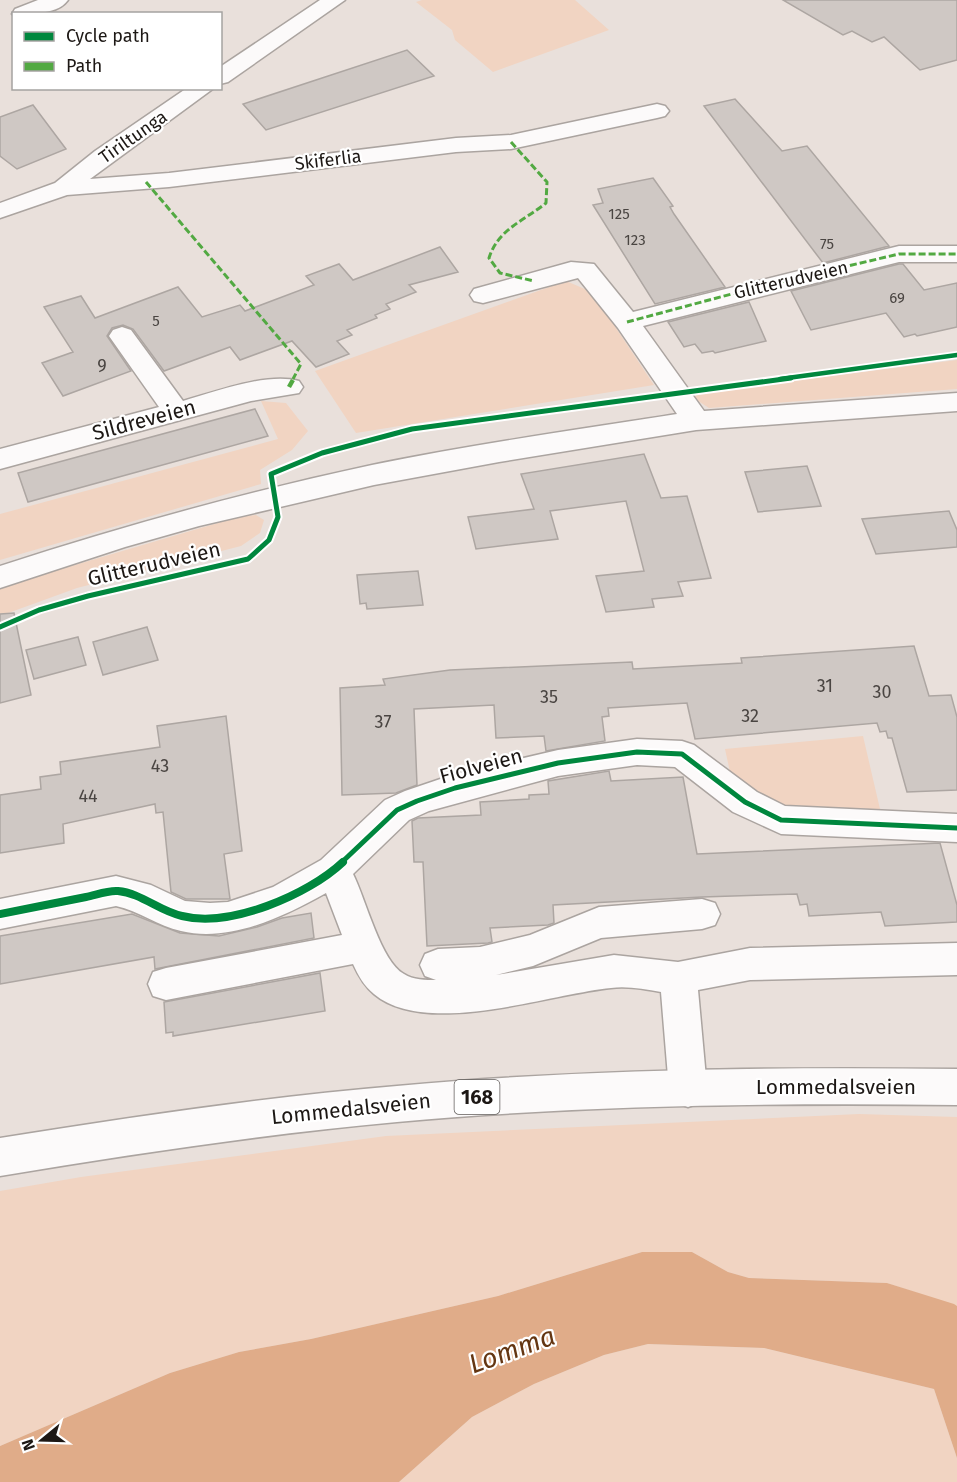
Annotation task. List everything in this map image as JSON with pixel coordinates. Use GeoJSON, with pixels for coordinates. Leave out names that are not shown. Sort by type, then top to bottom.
{"type":"FeatureCollection","features":[{"type":"Feature","properties":{"kind":"street"},"geometry":{"type":"LineString","coordinates":[[28,12],[57,0]]}},
{"type":"Feature","properties":{"kind":"street"},"geometry":{"type":"LineString","coordinates":[[222,76],[334,0]]}},
{"type":"Feature","properties":{"kind":"street","name":"Tiriltunga"},"geometry":{"type":"LineString","coordinates":[[64,188],[103,156],[200,90]]}},
{"type":"Feature","properties":{"kind":"street","name":"Skiferlia"},"geometry":{"type":"LineString","coordinates":[[0,211],[64,188],[169,180],[456,145],[511,142],[657,111]]}},
{"type":"Feature","properties":{"kind":"street","name":"Glitterudveien"},"geometry":{"type":"LineString","coordinates":[[627,322],[754,288],[899,254],[957,254]]}},
{"type":"Feature","properties":{"kind":"street"},"geometry":{"type":"LineString","coordinates":[[483,295],[579,269],[592,278],[627,322],[696,421]]}},
{"type":"Feature","properties":{"kind":"street"},"geometry":{"type":"LineString","coordinates":[[122,336],[176,411]]}},
{"type":"Feature","properties":{"kind":"street","name":"Sildreveien"},"geometry":{"type":"LineString","coordinates":[[0,459],[251,392],[289,387]]}},
{"type":"Feature","properties":{"kind":"street","name":"Glitterudveien"},"geometry":{"type":"LineString","coordinates":[[0,577],[119,538],[305,490],[499,452],[696,421],[957,402]]}},
{"type":"Feature","properties":{"kind":"street","name":"Fiolveien"},"geometry":{"type":"LineString","coordinates":[[0,914],[116,891],[138,896],[181,916],[210,919],[228,917],[284,899],[333,871],[397,810],[417,801],[455,788],[558,763],[637,752],[682,754],[744,802],[782,820],[957,828]]}},
{"type":"Feature","properties":{"kind":"street"},"geometry":{"type":"LineString","coordinates":[[333,871],[351,906],[363,946],[388,985],[411,997],[431,999],[468,996],[541,965],[598,923],[702,914]]}},
{"type":"Feature","properties":{"kind":"street"},"geometry":{"type":"LineString","coordinates":[[166,984],[319,957],[363,946]]}},
{"type":"Feature","properties":{"kind":"street"},"geometry":{"type":"LineString","coordinates":[[438,965],[480,963],[541,965],[678,978],[750,964],[957,959]]}},
{"type":"Feature","properties":{"kind":"street"},"geometry":{"type":"LineString","coordinates":[[678,978],[688,1089]]}},
{"type":"Feature","properties":{"kind":"street","name":"Lommedalsveien"},"geometry":{"type":"LineString","coordinates":[[0,1157],[287,1115],[455,1099],[688,1089],[957,1087]]}},
{"type":"Feature","properties":{"kind":"shaded area"},"geometry":{"type":"Polygon","coordinates":[[[422,0],[575,0],[609,30],[493,72],[455,40],[452,30],[416,2],[422,0]]]}},
{"type":"Feature","properties":{"kind":"shaded area"},"geometry":{"type":"Polygon","coordinates":[[[566,281],[592,292],[654,385],[356,433],[315,371],[566,281]]]}},
{"type":"Feature","properties":{"kind":"shaded area"},"geometry":{"type":"Polygon","coordinates":[[[957,360],[957,389],[709,408],[692,397],[704,392],[957,360]]]}},
{"type":"Feature","properties":{"kind":"shaded area"},"geometry":{"type":"Polygon","coordinates":[[[261,401],[286,403],[308,431],[292,450],[260,470],[261,484],[0,560],[0,514],[278,439],[261,401]]]}},
{"type":"Feature","properties":{"kind":"shaded area"},"geometry":{"type":"Polygon","coordinates":[[[256,515],[264,520],[260,533],[241,546],[77,588],[0,616],[0,587],[238,517],[256,515]]]}},
{"type":"Feature","properties":{"kind":"shaded area"},"geometry":{"type":"Polygon","coordinates":[[[863,736],[880,809],[780,808],[730,772],[725,749],[863,736]]]}},
{"type":"Feature","properties":{"kind":"shaded area"},"geometry":{"type":"Polygon","coordinates":[[[859,1114],[957,1117],[957,1306],[887,1283],[749,1278],[728,1272],[692,1252],[642,1252],[498,1296],[311,1339],[239,1352],[170,1373],[0,1446],[0,1191],[81,1177],[386,1136],[859,1114]]]}},
{"type":"Feature","properties":{"kind":"shaded area"},"geometry":{"type":"Polygon","coordinates":[[[648,1344],[764,1348],[934,1389],[957,1458],[957,1482],[399,1482],[472,1417],[534,1384],[604,1355],[648,1344]]]}},
{"type":"Feature","properties":{"kind":"water","name":"Lomma"},"geometry":{"type":"Polygon","coordinates":[[[642,1252],[692,1252],[728,1272],[749,1278],[887,1283],[954,1304],[957,1306],[957,1458],[934,1389],[764,1348],[648,1344],[604,1355],[534,1384],[472,1417],[399,1482],[0,1482],[0,1446],[170,1373],[239,1352],[311,1339],[498,1296],[642,1252]]]}},
{"type":"Feature","properties":{"kind":"building"},"geometry":{"type":"Polygon","coordinates":[[[783,0],[957,0],[957,60],[920,70],[884,37],[872,42],[852,31],[843,35],[783,0]]]}},
{"type":"Feature","properties":{"kind":"building"},"geometry":{"type":"Polygon","coordinates":[[[407,50],[434,76],[266,130],[243,104],[407,50]]]}},
{"type":"Feature","properties":{"kind":"building"},"geometry":{"type":"Polygon","coordinates":[[[735,99],[782,151],[807,146],[889,246],[823,263],[704,106],[735,99]]]}},
{"type":"Feature","properties":{"kind":"building"},"geometry":{"type":"Polygon","coordinates":[[[33,105],[66,149],[17,169],[0,156],[0,117],[33,105]]]}},
{"type":"Feature","properties":{"kind":"building"},"geometry":{"type":"Polygon","coordinates":[[[653,178],[673,206],[670,207],[674,214],[725,287],[655,304],[593,205],[603,203],[598,189],[653,178]]]}},
{"type":"Feature","properties":{"kind":"building"},"geometry":{"type":"Polygon","coordinates":[[[440,247],[458,272],[409,285],[416,292],[386,304],[390,309],[375,315],[377,318],[347,330],[352,335],[337,341],[349,354],[316,367],[292,341],[240,360],[230,347],[164,371],[133,329],[123,325],[112,328],[107,336],[131,371],[63,396],[42,363],[73,352],[44,307],[81,296],[95,318],[178,287],[202,317],[240,305],[245,311],[314,285],[306,276],[339,264],[353,280],[440,247]]]}},
{"type":"Feature","properties":{"kind":"building"},"geometry":{"type":"Polygon","coordinates":[[[903,264],[924,290],[957,283],[957,327],[904,337],[886,313],[811,330],[791,291],[903,264]]]}},
{"type":"Feature","properties":{"kind":"building"},"geometry":{"type":"Polygon","coordinates":[[[749,302],[766,341],[715,353],[713,351],[702,353],[695,344],[684,347],[668,322],[749,302]]]}},
{"type":"Feature","properties":{"kind":"building"},"geometry":{"type":"Polygon","coordinates":[[[255,409],[268,436],[28,502],[18,473],[255,409]]]}},
{"type":"Feature","properties":{"kind":"building"},"geometry":{"type":"Polygon","coordinates":[[[644,454],[661,498],[687,496],[711,578],[678,582],[683,596],[652,599],[654,607],[606,612],[596,576],[644,571],[626,501],[550,511],[558,539],[476,549],[468,517],[534,509],[521,474],[644,454]]]}},
{"type":"Feature","properties":{"kind":"building"},"geometry":{"type":"Polygon","coordinates":[[[807,466],[821,506],[758,512],[745,472],[807,466]]]}},
{"type":"Feature","properties":{"kind":"building"},"geometry":{"type":"Polygon","coordinates":[[[949,511],[957,530],[957,547],[876,554],[862,519],[949,511]]]}},
{"type":"Feature","properties":{"kind":"building"},"geometry":{"type":"Polygon","coordinates":[[[418,571],[423,605],[367,609],[366,603],[360,604],[357,575],[418,571]]]}},
{"type":"Feature","properties":{"kind":"building"},"geometry":{"type":"Polygon","coordinates":[[[14,613],[31,695],[0,703],[0,614],[14,613]]]}},
{"type":"Feature","properties":{"kind":"building"},"geometry":{"type":"Polygon","coordinates":[[[147,627],[158,660],[103,675],[93,642],[147,627]]]}},
{"type":"Feature","properties":{"kind":"building"},"geometry":{"type":"Polygon","coordinates":[[[78,637],[86,665],[34,679],[26,650],[78,637]]]}},
{"type":"Feature","properties":{"kind":"building"},"geometry":{"type":"Polygon","coordinates":[[[914,646],[929,696],[951,695],[957,717],[957,790],[907,792],[892,738],[888,738],[886,731],[880,732],[877,723],[695,739],[687,703],[608,708],[609,716],[602,717],[605,741],[546,751],[544,736],[496,738],[494,705],[414,709],[417,785],[396,793],[342,795],[340,688],[385,685],[383,679],[450,670],[632,662],[633,669],[742,663],[741,658],[914,646]]]}},
{"type":"Feature","properties":{"kind":"building"},"geometry":{"type":"Polygon","coordinates":[[[226,716],[242,851],[224,854],[230,899],[186,899],[171,892],[163,812],[156,813],[155,804],[63,824],[64,843],[0,853],[0,795],[41,789],[40,777],[61,774],[60,762],[160,747],[157,726],[226,716]]]}},
{"type":"Feature","properties":{"kind":"building"},"geometry":{"type":"Polygon","coordinates":[[[609,771],[611,781],[683,777],[697,854],[940,843],[957,905],[957,922],[885,926],[881,912],[809,916],[807,904],[800,905],[797,894],[702,897],[553,905],[554,923],[548,925],[490,928],[492,942],[488,943],[427,946],[423,862],[414,862],[412,821],[418,818],[481,815],[480,802],[529,799],[529,795],[549,794],[548,781],[609,771]]]}},
{"type":"Feature","properties":{"kind":"building"},"geometry":{"type":"Polygon","coordinates":[[[311,913],[314,938],[155,969],[154,957],[0,984],[0,936],[132,914],[180,933],[219,936],[282,918],[311,913]]]}},
{"type":"Feature","properties":{"kind":"building"},"geometry":{"type":"Polygon","coordinates":[[[320,973],[325,1011],[173,1036],[173,1032],[166,1033],[164,1002],[320,973]]]}},
{"type":"Feature","properties":{"kind":"marked path"},"geometry":{"type":"LineString","coordinates":[[511,142],[547,182],[546,203],[504,232],[497,239],[489,258],[500,273],[534,281]]}},
{"type":"Feature","properties":{"kind":"marked path"},"geometry":{"type":"LineString","coordinates":[[146,182],[301,364],[289,387]]}},
{"type":"Feature","properties":{"kind":"marked path"},"geometry":{"type":"LineString","coordinates":[[627,322],[754,288],[899,254],[957,254]]}},
{"type":"Feature","properties":{"kind":"cycle path"},"geometry":{"type":"LineString","coordinates":[[0,627],[39,610],[88,596],[248,559],[269,540],[278,517],[271,474],[304,459],[340,447],[412,429],[957,355]]}},
{"type":"Feature","properties":{"kind":"cycle path"},"geometry":{"type":"LineString","coordinates":[[0,914],[116,891],[138,896],[181,916],[210,919],[228,917],[284,899],[333,871],[397,810],[417,801],[455,788],[558,763],[637,752],[682,754],[745,802],[781,820],[957,828]]}}]}
